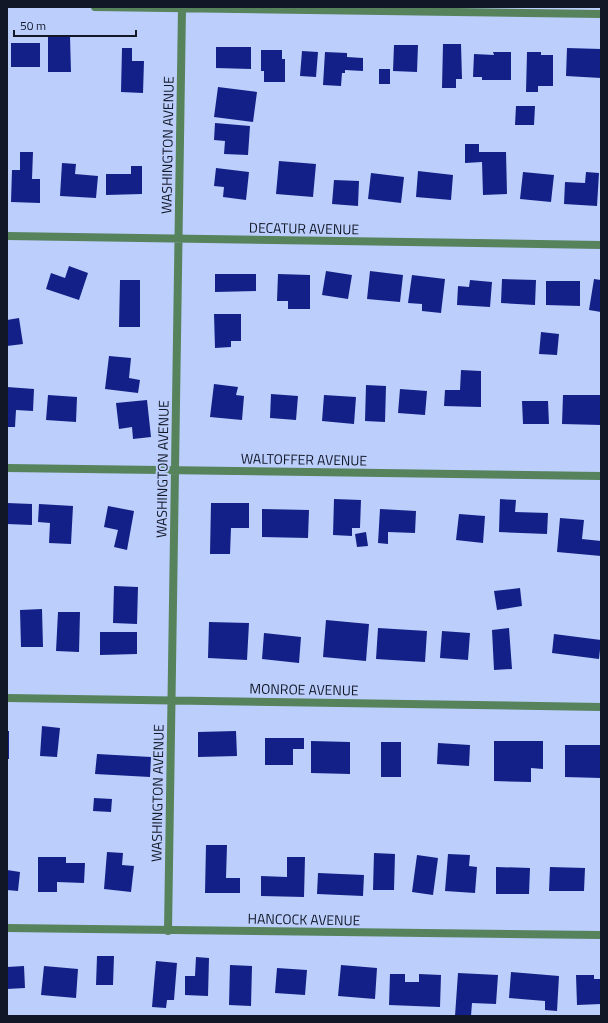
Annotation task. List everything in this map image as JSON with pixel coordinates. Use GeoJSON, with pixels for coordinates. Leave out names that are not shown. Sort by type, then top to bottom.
{"type":"FeatureCollection","features":[{"type":"Feature","properties":{"kind":"street"},"geometry":{"type":"LineString","coordinates":[[95,7],[601,14]]}},
{"type":"Feature","properties":{"kind":"street","name":"WASHINGTON AVENUE"},"geometry":{"type":"LineString","coordinates":[[168,931],[182,8]]}},
{"type":"Feature","properties":{"kind":"street","name":"DECATUR AVENUE"},"geometry":{"type":"LineString","coordinates":[[7,236],[601,245]]}},
{"type":"Feature","properties":{"kind":"street","name":"WALTOFFER AVENUE"},"geometry":{"type":"LineString","coordinates":[[7,468],[601,476]]}},
{"type":"Feature","properties":{"kind":"street","name":"MONROE AVENUE"},"geometry":{"type":"LineString","coordinates":[[7,698],[601,707]]}},
{"type":"Feature","properties":{"kind":"street","name":"HANCOCK AVENUE"},"geometry":{"type":"LineString","coordinates":[[7,928],[601,935]]}},
{"type":"Feature","properties":{"kind":"building"},"geometry":{"type":"Polygon","coordinates":[[[70,36],[71,72],[48,72],[48,37],[70,36]]]}},
{"type":"Feature","properties":{"kind":"building"},"geometry":{"type":"Polygon","coordinates":[[[11,43],[40,43],[40,67],[11,67],[11,43]]]}},
{"type":"Feature","properties":{"kind":"building"},"geometry":{"type":"Polygon","coordinates":[[[443,44],[461,44],[462,79],[456,79],[456,88],[442,88],[443,44]]]}},
{"type":"Feature","properties":{"kind":"building"},"geometry":{"type":"Polygon","coordinates":[[[394,45],[418,45],[417,72],[393,71],[394,45]]]}},
{"type":"Feature","properties":{"kind":"building"},"geometry":{"type":"Polygon","coordinates":[[[216,47],[251,47],[251,69],[216,68],[216,47]]]}},
{"type":"Feature","properties":{"kind":"building"},"geometry":{"type":"Polygon","coordinates":[[[122,48],[132,48],[132,61],[144,61],[143,93],[121,92],[122,48]]]}},
{"type":"Feature","properties":{"kind":"building"},"geometry":{"type":"Polygon","coordinates":[[[567,48],[601,49],[601,78],[566,76],[567,48]]]}},
{"type":"Feature","properties":{"kind":"building"},"geometry":{"type":"Polygon","coordinates":[[[261,50],[282,50],[282,59],[285,59],[285,82],[264,82],[264,71],[261,71],[261,50]]]}},
{"type":"Feature","properties":{"kind":"building"},"geometry":{"type":"Polygon","coordinates":[[[302,51],[318,52],[316,77],[300,76],[302,51]]]}},
{"type":"Feature","properties":{"kind":"building"},"geometry":{"type":"Polygon","coordinates":[[[325,52],[347,53],[347,57],[363,58],[363,71],[345,70],[345,73],[342,73],[341,86],[323,85],[325,52]]]}},
{"type":"Feature","properties":{"kind":"building"},"geometry":{"type":"Polygon","coordinates":[[[493,52],[511,52],[511,80],[482,80],[482,77],[473,77],[474,54],[494,55],[493,52]]]}},
{"type":"Feature","properties":{"kind":"building"},"geometry":{"type":"Polygon","coordinates":[[[527,52],[541,52],[541,55],[553,55],[553,86],[538,86],[538,92],[526,92],[527,52]]]}},
{"type":"Feature","properties":{"kind":"building"},"geometry":{"type":"Polygon","coordinates":[[[379,69],[390,69],[390,84],[379,84],[379,69]]]}},
{"type":"Feature","properties":{"kind":"building"},"geometry":{"type":"Polygon","coordinates":[[[218,87],[257,92],[253,122],[214,117],[218,87]]]}},
{"type":"Feature","properties":{"kind":"building"},"geometry":{"type":"Polygon","coordinates":[[[516,106],[535,106],[534,125],[515,125],[516,106]]]}},
{"type":"Feature","properties":{"kind":"building"},"geometry":{"type":"Polygon","coordinates":[[[215,123],[250,126],[248,155],[224,154],[225,141],[214,140],[215,123]]]}},
{"type":"Feature","properties":{"kind":"building"},"geometry":{"type":"Polygon","coordinates":[[[465,144],[479,144],[479,152],[506,152],[507,194],[483,195],[482,162],[465,163],[465,144]]]}},
{"type":"Feature","properties":{"kind":"building"},"geometry":{"type":"Polygon","coordinates":[[[20,152],[33,152],[32,179],[40,179],[40,203],[11,202],[12,170],[20,170],[20,152]]]}},
{"type":"Feature","properties":{"kind":"building"},"geometry":{"type":"Polygon","coordinates":[[[279,161],[316,164],[313,197],[276,194],[279,161]]]}},
{"type":"Feature","properties":{"kind":"building"},"geometry":{"type":"Polygon","coordinates":[[[62,163],[76,164],[75,174],[98,176],[96,198],[60,196],[62,163]]]}},
{"type":"Feature","properties":{"kind":"building"},"geometry":{"type":"Polygon","coordinates":[[[131,166],[142,166],[142,194],[106,195],[106,174],[131,174],[131,166]]]}},
{"type":"Feature","properties":{"kind":"building"},"geometry":{"type":"Polygon","coordinates":[[[216,168],[249,172],[246,200],[223,197],[224,187],[214,186],[216,168]]]}},
{"type":"Feature","properties":{"kind":"building"},"geometry":{"type":"Polygon","coordinates":[[[418,171],[453,175],[451,200],[416,197],[418,171]]]}},
{"type":"Feature","properties":{"kind":"building"},"geometry":{"type":"Polygon","coordinates":[[[523,172],[554,175],[551,202],[520,199],[523,172]]]}},
{"type":"Feature","properties":{"kind":"building"},"geometry":{"type":"Polygon","coordinates":[[[586,172],[599,173],[597,206],[564,204],[565,182],[585,183],[586,172]]]}},
{"type":"Feature","properties":{"kind":"building"},"geometry":{"type":"Polygon","coordinates":[[[371,173],[404,177],[401,203],[368,199],[371,173]]]}},
{"type":"Feature","properties":{"kind":"building"},"geometry":{"type":"Polygon","coordinates":[[[334,180],[359,181],[358,206],[332,204],[334,180]]]}},
{"type":"Feature","properties":{"kind":"building"},"geometry":{"type":"Polygon","coordinates":[[[69,266],[88,273],[79,300],[46,289],[51,273],[65,278],[69,266]]]}},
{"type":"Feature","properties":{"kind":"building"},"geometry":{"type":"Polygon","coordinates":[[[326,271],[352,275],[348,299],[322,295],[326,271]]]}},
{"type":"Feature","properties":{"kind":"building"},"geometry":{"type":"Polygon","coordinates":[[[370,271],[403,275],[400,302],[367,299],[370,271]]]}},
{"type":"Feature","properties":{"kind":"building"},"geometry":{"type":"Polygon","coordinates":[[[215,274],[256,274],[256,291],[215,292],[215,274]]]}},
{"type":"Feature","properties":{"kind":"building"},"geometry":{"type":"Polygon","coordinates":[[[278,274],[310,275],[310,309],[288,309],[288,301],[277,301],[278,274]]]}},
{"type":"Feature","properties":{"kind":"building"},"geometry":{"type":"Polygon","coordinates":[[[412,275],[445,279],[441,313],[422,311],[422,304],[408,303],[412,275]]]}},
{"type":"Feature","properties":{"kind":"building"},"geometry":{"type":"Polygon","coordinates":[[[502,279],[536,280],[535,305],[501,303],[502,279]]]}},
{"type":"Feature","properties":{"kind":"building"},"geometry":{"type":"Polygon","coordinates":[[[594,279],[601,280],[601,312],[589,310],[594,279]]]}},
{"type":"Feature","properties":{"kind":"building"},"geometry":{"type":"Polygon","coordinates":[[[120,280],[140,280],[140,327],[119,327],[120,280]]]}},
{"type":"Feature","properties":{"kind":"building"},"geometry":{"type":"Polygon","coordinates":[[[470,280],[492,282],[490,307],[457,305],[458,286],[469,287],[470,280]]]}},
{"type":"Feature","properties":{"kind":"building"},"geometry":{"type":"Polygon","coordinates":[[[546,281],[580,281],[580,306],[546,305],[546,281]]]}},
{"type":"Feature","properties":{"kind":"building"},"geometry":{"type":"Polygon","coordinates":[[[214,314],[241,314],[241,341],[231,341],[231,347],[215,348],[214,314]]]}},
{"type":"Feature","properties":{"kind":"building"},"geometry":{"type":"Polygon","coordinates":[[[19,318],[23,344],[7,346],[7,320],[19,318]]]}},
{"type":"Feature","properties":{"kind":"building"},"geometry":{"type":"Polygon","coordinates":[[[541,332],[559,334],[557,355],[539,354],[541,332]]]}},
{"type":"Feature","properties":{"kind":"building"},"geometry":{"type":"Polygon","coordinates":[[[109,356],[131,358],[129,378],[140,380],[138,393],[105,389],[109,356]]]}},
{"type":"Feature","properties":{"kind":"building"},"geometry":{"type":"Polygon","coordinates":[[[461,370],[481,371],[481,407],[444,406],[445,390],[460,390],[461,370]]]}},
{"type":"Feature","properties":{"kind":"building"},"geometry":{"type":"Polygon","coordinates":[[[214,384],[238,387],[236,395],[244,396],[242,420],[210,417],[214,384]]]}},
{"type":"Feature","properties":{"kind":"building"},"geometry":{"type":"Polygon","coordinates":[[[366,385],[386,386],[385,422],[365,421],[366,385]]]}},
{"type":"Feature","properties":{"kind":"building"},"geometry":{"type":"Polygon","coordinates":[[[7,387],[34,389],[33,411],[16,410],[15,427],[7,427],[7,387]]]}},
{"type":"Feature","properties":{"kind":"building"},"geometry":{"type":"Polygon","coordinates":[[[400,389],[427,391],[425,415],[398,413],[400,389]]]}},
{"type":"Feature","properties":{"kind":"building"},"geometry":{"type":"Polygon","coordinates":[[[271,394],[298,396],[296,420],[270,418],[271,394]]]}},
{"type":"Feature","properties":{"kind":"building"},"geometry":{"type":"Polygon","coordinates":[[[48,395],[77,397],[76,422],[46,420],[48,395]]]}},
{"type":"Feature","properties":{"kind":"building"},"geometry":{"type":"Polygon","coordinates":[[[324,395],[356,397],[354,424],[322,421],[324,395]]]}},
{"type":"Feature","properties":{"kind":"building"},"geometry":{"type":"Polygon","coordinates":[[[563,395],[601,395],[601,425],[562,424],[563,395]]]}},
{"type":"Feature","properties":{"kind":"building"},"geometry":{"type":"Polygon","coordinates":[[[147,400],[151,437],[133,439],[132,427],[119,429],[116,403],[147,400]]]}},
{"type":"Feature","properties":{"kind":"building"},"geometry":{"type":"Polygon","coordinates":[[[522,401],[548,401],[549,424],[523,424],[522,401]]]}},
{"type":"Feature","properties":{"kind":"building"},"geometry":{"type":"Polygon","coordinates":[[[334,499],[361,500],[360,528],[352,528],[352,536],[333,535],[334,499]]]}},
{"type":"Feature","properties":{"kind":"building"},"geometry":{"type":"Polygon","coordinates":[[[500,499],[516,500],[515,512],[548,513],[547,534],[499,532],[500,499]]]}},
{"type":"Feature","properties":{"kind":"building"},"geometry":{"type":"Polygon","coordinates":[[[7,503],[32,504],[32,525],[7,524],[7,503]]]}},
{"type":"Feature","properties":{"kind":"building"},"geometry":{"type":"Polygon","coordinates":[[[211,503],[249,503],[249,528],[231,528],[230,554],[210,554],[211,503]]]}},
{"type":"Feature","properties":{"kind":"building"},"geometry":{"type":"Polygon","coordinates":[[[39,504],[73,506],[71,544],[49,543],[50,523],[38,522],[39,504]]]}},
{"type":"Feature","properties":{"kind":"building"},"geometry":{"type":"Polygon","coordinates":[[[108,506],[134,511],[127,550],[114,547],[118,530],[104,527],[108,506]]]}},
{"type":"Feature","properties":{"kind":"building"},"geometry":{"type":"Polygon","coordinates":[[[262,509],[309,510],[308,538],[262,537],[262,509]]]}},
{"type":"Feature","properties":{"kind":"building"},"geometry":{"type":"Polygon","coordinates":[[[380,509],[416,511],[415,533],[388,532],[388,544],[378,543],[380,509]]]}},
{"type":"Feature","properties":{"kind":"building"},"geometry":{"type":"Polygon","coordinates":[[[459,514],[485,516],[483,543],[456,540],[459,514]]]}},
{"type":"Feature","properties":{"kind":"building"},"geometry":{"type":"Polygon","coordinates":[[[560,518],[584,520],[582,539],[601,541],[601,556],[557,552],[560,518]]]}},
{"type":"Feature","properties":{"kind":"building"},"geometry":{"type":"Polygon","coordinates":[[[366,532],[368,546],[357,547],[355,534],[366,532]]]}},
{"type":"Feature","properties":{"kind":"building"},"geometry":{"type":"Polygon","coordinates":[[[114,586],[138,587],[137,624],[113,623],[114,586]]]}},
{"type":"Feature","properties":{"kind":"building"},"geometry":{"type":"Polygon","coordinates":[[[520,588],[522,606],[497,610],[494,591],[520,588]]]}},
{"type":"Feature","properties":{"kind":"building"},"geometry":{"type":"Polygon","coordinates":[[[42,609],[43,647],[21,647],[20,610],[42,609]]]}},
{"type":"Feature","properties":{"kind":"building"},"geometry":{"type":"Polygon","coordinates":[[[58,612],[80,612],[79,652],[56,651],[58,612]]]}},
{"type":"Feature","properties":{"kind":"building"},"geometry":{"type":"Polygon","coordinates":[[[326,620],[369,624],[366,661],[323,657],[326,620]]]}},
{"type":"Feature","properties":{"kind":"building"},"geometry":{"type":"Polygon","coordinates":[[[209,622],[249,623],[247,660],[208,658],[209,622]]]}},
{"type":"Feature","properties":{"kind":"building"},"geometry":{"type":"Polygon","coordinates":[[[378,628],[427,631],[425,662],[376,659],[378,628]]]}},
{"type":"Feature","properties":{"kind":"building"},"geometry":{"type":"Polygon","coordinates":[[[509,628],[512,669],[494,670],[492,630],[509,628]]]}},
{"type":"Feature","properties":{"kind":"building"},"geometry":{"type":"Polygon","coordinates":[[[442,631],[470,633],[468,660],[440,658],[442,631]]]}},
{"type":"Feature","properties":{"kind":"building"},"geometry":{"type":"Polygon","coordinates":[[[100,632],[137,632],[137,654],[100,655],[100,632]]]}},
{"type":"Feature","properties":{"kind":"building"},"geometry":{"type":"Polygon","coordinates":[[[264,633],[301,637],[299,663],[262,659],[264,633]]]}},
{"type":"Feature","properties":{"kind":"building"},"geometry":{"type":"Polygon","coordinates":[[[554,634],[601,640],[599,659],[552,653],[554,634]]]}},
{"type":"Feature","properties":{"kind":"building"},"geometry":{"type":"Polygon","coordinates":[[[42,726],[60,728],[57,757],[40,756],[42,726]]]}},
{"type":"Feature","properties":{"kind":"building"},"geometry":{"type":"Polygon","coordinates":[[[7,731],[9,731],[9,759],[7,759],[7,731]]]}},
{"type":"Feature","properties":{"kind":"building"},"geometry":{"type":"Polygon","coordinates":[[[236,731],[237,756],[198,757],[198,732],[236,731]]]}},
{"type":"Feature","properties":{"kind":"building"},"geometry":{"type":"Polygon","coordinates":[[[265,738],[304,738],[304,749],[293,749],[293,765],[265,765],[265,738]]]}},
{"type":"Feature","properties":{"kind":"building"},"geometry":{"type":"Polygon","coordinates":[[[311,741],[350,742],[350,774],[311,773],[311,741]]]}},
{"type":"Feature","properties":{"kind":"building"},"geometry":{"type":"Polygon","coordinates":[[[494,741],[543,741],[543,769],[531,768],[531,782],[494,781],[494,741]]]}},
{"type":"Feature","properties":{"kind":"building"},"geometry":{"type":"Polygon","coordinates":[[[381,742],[401,742],[401,777],[381,777],[381,742]]]}},
{"type":"Feature","properties":{"kind":"building"},"geometry":{"type":"Polygon","coordinates":[[[438,743],[470,745],[469,766],[437,764],[438,743]]]}},
{"type":"Feature","properties":{"kind":"building"},"geometry":{"type":"Polygon","coordinates":[[[565,745],[601,745],[601,778],[565,777],[565,745]]]}},
{"type":"Feature","properties":{"kind":"building"},"geometry":{"type":"Polygon","coordinates":[[[97,754],[151,757],[150,777],[95,774],[97,754]]]}},
{"type":"Feature","properties":{"kind":"building"},"geometry":{"type":"Polygon","coordinates":[[[94,798],[112,799],[111,812],[93,811],[94,798]]]}},
{"type":"Feature","properties":{"kind":"building"},"geometry":{"type":"Polygon","coordinates":[[[206,845],[227,845],[226,878],[240,878],[240,893],[205,893],[206,845]]]}},
{"type":"Feature","properties":{"kind":"building"},"geometry":{"type":"Polygon","coordinates":[[[107,852],[123,853],[122,865],[134,866],[131,892],[104,889],[107,852]]]}},
{"type":"Feature","properties":{"kind":"building"},"geometry":{"type":"Polygon","coordinates":[[[374,853],[395,854],[394,890],[373,890],[374,853]]]}},
{"type":"Feature","properties":{"kind":"building"},"geometry":{"type":"Polygon","coordinates":[[[448,854],[470,855],[469,866],[477,867],[475,893],[445,891],[448,854]]]}},
{"type":"Feature","properties":{"kind":"building"},"geometry":{"type":"Polygon","coordinates":[[[417,855],[438,858],[433,895],[412,892],[417,855]]]}},
{"type":"Feature","properties":{"kind":"building"},"geometry":{"type":"Polygon","coordinates":[[[38,857],[66,857],[66,863],[85,863],[84,883],[57,882],[57,892],[38,892],[38,857]]]}},
{"type":"Feature","properties":{"kind":"building"},"geometry":{"type":"Polygon","coordinates":[[[287,857],[305,857],[304,897],[261,896],[261,876],[287,877],[287,857]]]}},
{"type":"Feature","properties":{"kind":"building"},"geometry":{"type":"Polygon","coordinates":[[[496,867],[530,868],[529,894],[496,894],[496,867]]]}},
{"type":"Feature","properties":{"kind":"building"},"geometry":{"type":"Polygon","coordinates":[[[550,867],[585,868],[584,891],[549,891],[550,867]]]}},
{"type":"Feature","properties":{"kind":"building"},"geometry":{"type":"Polygon","coordinates":[[[7,870],[20,872],[18,891],[7,890],[7,870]]]}},
{"type":"Feature","properties":{"kind":"building"},"geometry":{"type":"Polygon","coordinates":[[[318,873],[364,875],[363,896],[317,894],[318,873]]]}},
{"type":"Feature","properties":{"kind":"building"},"geometry":{"type":"Polygon","coordinates":[[[97,956],[114,956],[113,985],[96,985],[97,956]]]}},
{"type":"Feature","properties":{"kind":"building"},"geometry":{"type":"Polygon","coordinates":[[[196,957],[209,958],[208,996],[185,995],[185,976],[195,976],[196,957]]]}},
{"type":"Feature","properties":{"kind":"building"},"geometry":{"type":"Polygon","coordinates":[[[156,961],[177,963],[174,1000],[167,1000],[166,1008],[152,1007],[156,961]]]}},
{"type":"Feature","properties":{"kind":"building"},"geometry":{"type":"Polygon","coordinates":[[[230,965],[252,966],[251,1006],[229,1005],[230,965]]]}},
{"type":"Feature","properties":{"kind":"building"},"geometry":{"type":"Polygon","coordinates":[[[341,965],[377,968],[375,999],[338,996],[341,965]]]}},
{"type":"Feature","properties":{"kind":"building"},"geometry":{"type":"Polygon","coordinates":[[[24,966],[25,988],[7,989],[7,967],[24,966]]]}},
{"type":"Feature","properties":{"kind":"building"},"geometry":{"type":"Polygon","coordinates":[[[44,966],[78,969],[76,998],[41,995],[44,966]]]}},
{"type":"Feature","properties":{"kind":"building"},"geometry":{"type":"Polygon","coordinates":[[[277,968],[307,970],[305,995],[275,993],[277,968]]]}},
{"type":"Feature","properties":{"kind":"building"},"geometry":{"type":"Polygon","coordinates":[[[511,972],[559,976],[557,1011],[545,1010],[545,1001],[509,998],[511,972]]]}},
{"type":"Feature","properties":{"kind":"building"},"geometry":{"type":"Polygon","coordinates":[[[458,973],[498,975],[496,1004],[472,1003],[471,1016],[455,1016],[458,973]]]}},
{"type":"Feature","properties":{"kind":"building"},"geometry":{"type":"Polygon","coordinates":[[[390,974],[405,974],[405,982],[419,982],[419,974],[441,975],[440,1007],[389,1005],[390,974]]]}},
{"type":"Feature","properties":{"kind":"building"},"geometry":{"type":"Polygon","coordinates":[[[576,975],[594,975],[594,979],[601,979],[601,1004],[577,1005],[576,975]]]}}]}
